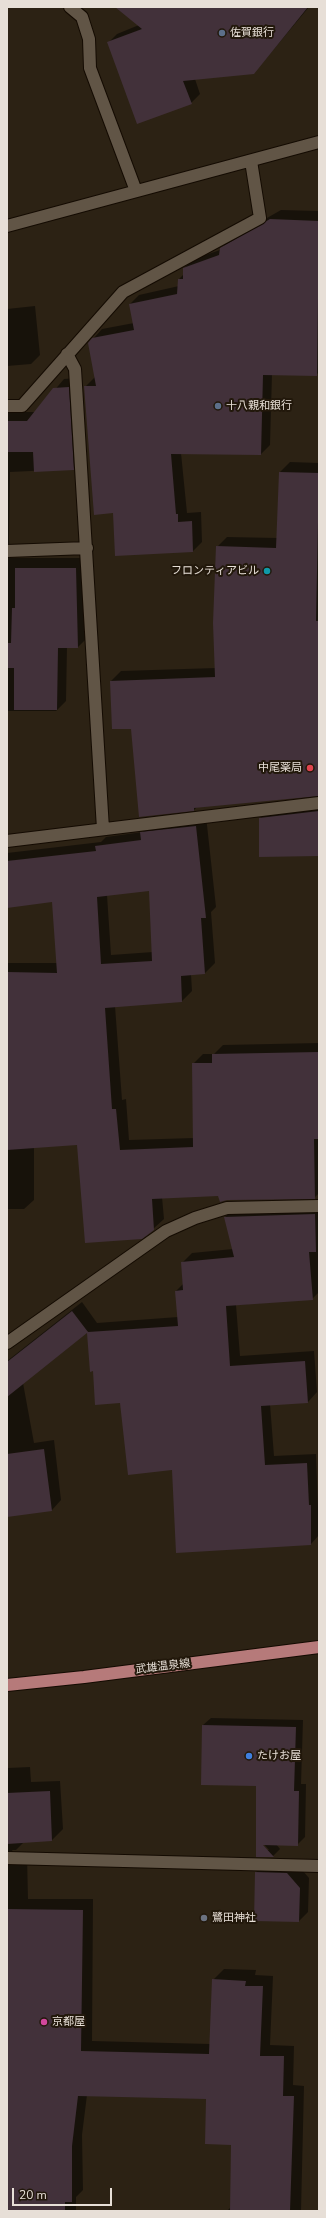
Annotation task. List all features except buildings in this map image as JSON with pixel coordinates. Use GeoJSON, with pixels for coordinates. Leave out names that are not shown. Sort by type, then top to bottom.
{"type":"FeatureCollection","features":[{"type":"Feature","properties":{"kind":"main road","name":"武雄温泉線"},"geometry":{"type":"LineString","coordinates":[[7,1685],[84,1677],[319,1647]]}},
{"type":"Feature","properties":{"kind":"street"},"geometry":{"type":"LineString","coordinates":[[70,7],[82,17],[89,39],[90,68],[136,191]]}},
{"type":"Feature","properties":{"kind":"street"},"geometry":{"type":"LineString","coordinates":[[7,226],[319,142]]}},
{"type":"Feature","properties":{"kind":"street"},"geometry":{"type":"LineString","coordinates":[[7,406],[22,406],[123,292],[260,218],[252,161]]}},
{"type":"Feature","properties":{"kind":"street"},"geometry":{"type":"LineString","coordinates":[[68,354],[76,369],[103,829]]}},
{"type":"Feature","properties":{"kind":"street"},"geometry":{"type":"LineString","coordinates":[[7,551],[87,548]]}},
{"type":"Feature","properties":{"kind":"street"},"geometry":{"type":"LineString","coordinates":[[7,841],[319,802]]}},
{"type":"Feature","properties":{"kind":"street"},"geometry":{"type":"LineString","coordinates":[[7,1343],[166,1231],[194,1218],[227,1208],[319,1206]]}},
{"type":"Feature","properties":{"kind":"street"},"geometry":{"type":"LineString","coordinates":[[7,1858],[319,1866]]}},
{"type":"Feature","properties":{"kind":"place","name":"佐賀銀行"},"geometry":{"type":"Point","coordinates":[222,33]}},
{"type":"Feature","properties":{"kind":"place","name":"十八親和銀行"},"geometry":{"type":"Point","coordinates":[218,406]}},
{"type":"Feature","properties":{"kind":"place","name":"フロンティアビル"},"geometry":{"type":"Point","coordinates":[267,571]}},
{"type":"Feature","properties":{"kind":"place","name":"中尾薬局"},"geometry":{"type":"Point","coordinates":[310,768]}},
{"type":"Feature","properties":{"kind":"place","name":"たけお屋"},"geometry":{"type":"Point","coordinates":[249,1756]}},
{"type":"Feature","properties":{"kind":"place","name":"鷺田神社"},"geometry":{"type":"Point","coordinates":[204,1918]}},
{"type":"Feature","properties":{"kind":"place","name":"京都屋"},"geometry":{"type":"Point","coordinates":[44,2022]}}]}
